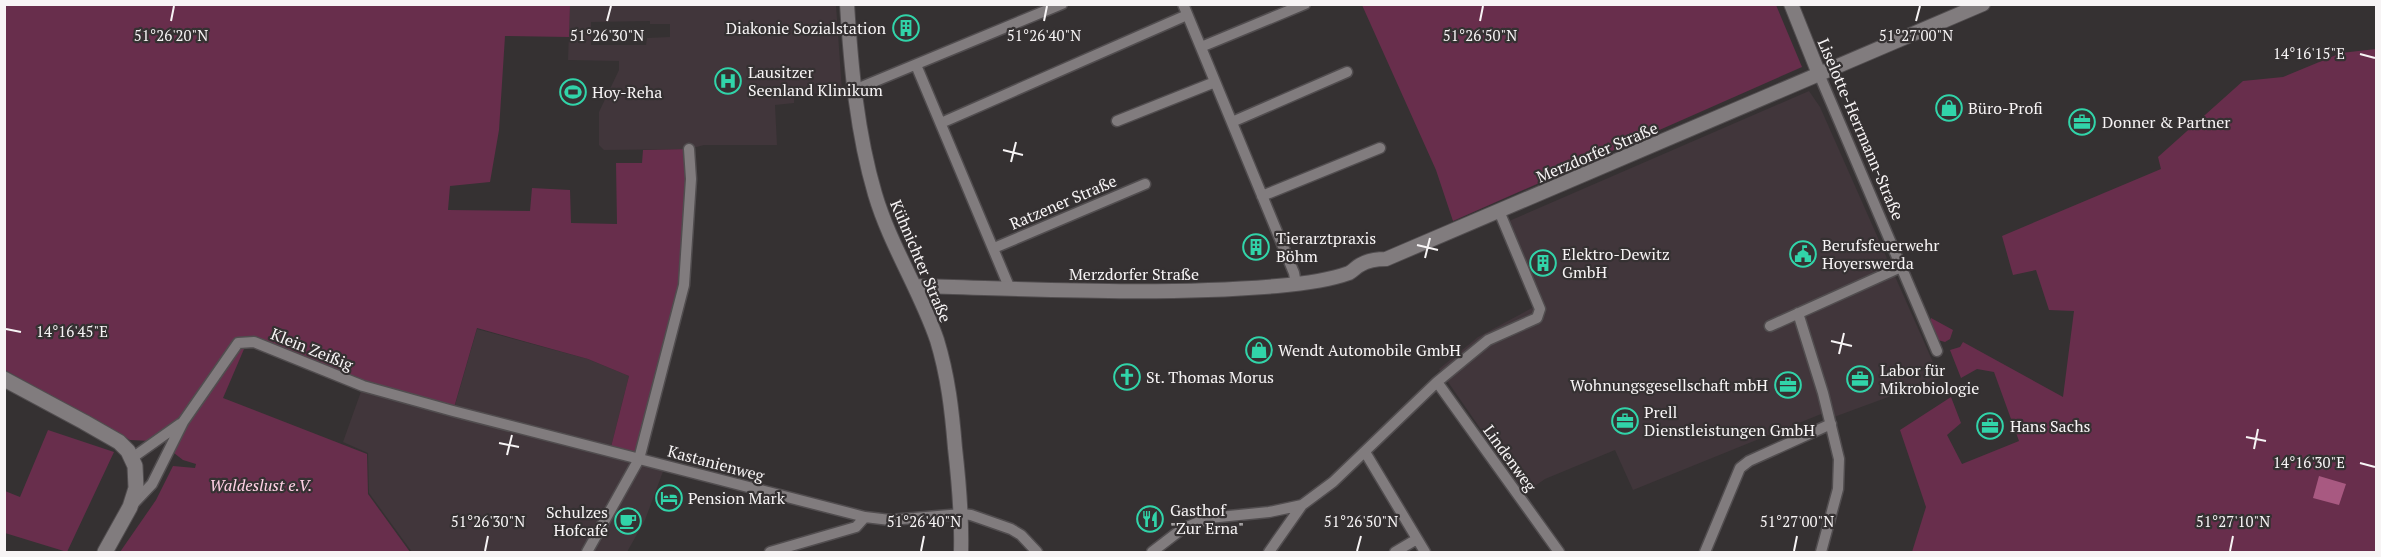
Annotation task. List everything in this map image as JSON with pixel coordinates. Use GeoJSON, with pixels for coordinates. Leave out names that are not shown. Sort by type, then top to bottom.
{"type":"FeatureCollection","features":[{"type":"Feature","properties":{"kind":"main road"},"geometry":{"type":"LineString","coordinates":[[4,379],[119,442],[128,451],[136,475],[136,488],[130,507],[105,552]]}},
{"type":"Feature","properties":{"kind":"street","name":"Kühnichter Straße"},"geometry":{"type":"LineString","coordinates":[[847,4],[854,90],[874,192],[887,228],[916,286],[937,341],[949,388],[962,514],[961,552]]}},
{"type":"Feature","properties":{"kind":"street"},"geometry":{"type":"LineString","coordinates":[[854,90],[1062,4]]}},
{"type":"Feature","properties":{"kind":"street"},"geometry":{"type":"LineString","coordinates":[[1201,47],[1305,4]]}},
{"type":"Feature","properties":{"kind":"street","name":"Liselotte-Herrmann-Straße"},"geometry":{"type":"LineString","coordinates":[[1791,4],[1937,351]]}},
{"type":"Feature","properties":{"kind":"street","name":"Merzdorfer Straße"},"geometry":{"type":"LineString","coordinates":[[916,286],[1212,290],[1296,284],[1351,272],[1361,264],[1375,259],[1386,259],[1983,4]]}},
{"type":"Feature","properties":{"kind":"street"},"geometry":{"type":"LineString","coordinates":[[941,123],[1185,10],[1294,273],[1296,284]]}},
{"type":"Feature","properties":{"kind":"street","name":"Ratzener Straße"},"geometry":{"type":"LineString","coordinates":[[916,65],[1010,289]]}},
{"type":"Feature","properties":{"kind":"street"},"geometry":{"type":"LineString","coordinates":[[1232,122],[1347,72]]}},
{"type":"Feature","properties":{"kind":"street"},"geometry":{"type":"LineString","coordinates":[[1117,121],[1215,82]]}},
{"type":"Feature","properties":{"kind":"street"},"geometry":{"type":"LineString","coordinates":[[1262,196],[1380,148]]}},
{"type":"Feature","properties":{"kind":"street"},"geometry":{"type":"LineString","coordinates":[[587,552],[639,459],[684,285],[691,178],[689,149]]}},
{"type":"Feature","properties":{"kind":"street","name":"Ratzener Straße"},"geometry":{"type":"LineString","coordinates":[[994,248],[1145,184]]}},
{"type":"Feature","properties":{"kind":"street"},"geometry":{"type":"LineString","coordinates":[[1269,552],[1302,505],[1334,482],[1437,381],[1488,340],[1533,321],[1539,314],[1540,309],[1499,211]]}},
{"type":"Feature","properties":{"kind":"street"},"geometry":{"type":"LineString","coordinates":[[1770,326],[1901,267]]}},
{"type":"Feature","properties":{"kind":"street"},"geometry":{"type":"LineString","coordinates":[[1798,313],[1839,459],[1840,475],[1835,501],[1821,552]]}},
{"type":"Feature","properties":{"kind":"street","name":"Klein Zeißig"},"geometry":{"type":"LineString","coordinates":[[130,507],[152,484],[183,422],[238,343],[254,342],[363,386]]}},
{"type":"Feature","properties":{"kind":"street","name":"Lindenweg"},"geometry":{"type":"LineString","coordinates":[[1437,381],[1559,552]]}},
{"type":"Feature","properties":{"kind":"street","name":"Kastanienweg"},"geometry":{"type":"LineString","coordinates":[[363,386],[865,518],[890,520],[962,514]]}},
{"type":"Feature","properties":{"kind":"street","name":"Klein Zeißig"},"geometry":{"type":"LineString","coordinates":[[132,459],[183,422]]}},
{"type":"Feature","properties":{"kind":"street"},"geometry":{"type":"LineString","coordinates":[[1705,552],[1740,468],[1749,461],[1831,424]]}},
{"type":"Feature","properties":{"kind":"street"},"geometry":{"type":"LineString","coordinates":[[1365,452],[1425,552]]}},
{"type":"Feature","properties":{"kind":"street"},"geometry":{"type":"LineString","coordinates":[[1152,552],[1182,529],[1209,518],[1276,511],[1302,505]]}},
{"type":"Feature","properties":{"kind":"street"},"geometry":{"type":"LineString","coordinates":[[1276,511],[1283,518],[1287,528]]}},
{"type":"Feature","properties":{"kind":"street"},"geometry":{"type":"LineString","coordinates":[[962,514],[971,515],[1021,535],[1037,552]]}},
{"type":"Feature","properties":{"kind":"street"},"geometry":{"type":"LineString","coordinates":[[770,552],[856,527],[865,518]]}},
{"type":"Feature","properties":{"kind":"street"},"geometry":{"type":"LineString","coordinates":[[1395,552],[1417,539]]}},
{"type":"Feature","properties":{"kind":"shaded area","name":"Lausitzer Seenland Klinikum"},"geometry":{"type":"Polygon","coordinates":[[[570,5],[836,5],[842,91],[822,95],[809,92],[794,93],[794,103],[775,105],[777,145],[704,145],[689,149],[604,150],[599,145],[599,112],[619,70],[619,61],[568,60],[570,5]],[[650,21],[591,22],[591,45],[646,45],[647,38],[670,37],[670,24],[650,24],[650,21]]]}},
{"type":"Feature","properties":{"kind":"shaded area"},"geometry":{"type":"Polygon","coordinates":[[[1809,91],[1820,107],[1940,378],[1834,417],[1831,410],[1633,490],[1615,450],[1545,479],[1525,493],[1439,369],[1478,337],[1543,302],[1509,221],[1809,91]]]}},
{"type":"Feature","properties":{"kind":"shaded area"},"geometry":{"type":"Polygon","coordinates":[[[477,329],[588,359],[629,376],[610,451],[665,466],[645,520],[627,552],[412,552],[369,493],[368,453],[343,442],[363,386],[453,412],[477,329]]]}},
{"type":"Feature","properties":{"kind":"shaded area"},"geometry":{"type":"Polygon","coordinates":[[[2319,476],[2346,484],[2339,505],[2313,498],[2319,476]]]}},
{"type":"Feature","properties":{"kind":"green space","name":"Waldeslust e.V."},"geometry":{"type":"Polygon","coordinates":[[[5,5],[570,5],[569,37],[505,36],[499,130],[490,182],[450,186],[448,210],[530,211],[532,188],[570,190],[571,223],[617,224],[616,163],[642,163],[643,150],[689,149],[687,249],[639,458],[610,451],[629,376],[588,359],[477,328],[453,411],[247,342],[223,398],[367,454],[368,494],[410,552],[120,552],[156,500],[173,466],[195,468],[196,464],[183,460],[174,453],[183,422],[151,441],[130,440],[5,370],[5,5]]]}},
{"type":"Feature","properties":{"kind":"green space"},"geometry":{"type":"Polygon","coordinates":[[[1362,5],[1776,5],[1802,67],[1453,221],[1436,170],[1362,5]]]}},
{"type":"Feature","properties":{"kind":"green space"},"geometry":{"type":"Polygon","coordinates":[[[2376,49],[2376,552],[1912,552],[1926,507],[1900,430],[1951,397],[1961,423],[1947,435],[1962,464],[2019,441],[1994,372],[1977,369],[1961,378],[1950,350],[1960,347],[1963,342],[2063,397],[2074,311],[2049,310],[2036,270],[2013,275],[2002,236],[2161,169],[2158,157],[2243,81],[2283,77],[2341,53],[2376,49]]]}},
{"type":"Feature","properties":{"kind":"green space"},"geometry":{"type":"Polygon","coordinates":[[[1931,318],[1953,330],[1950,339],[1945,342],[1938,340],[1930,323],[1931,318]]]}},
{"type":"Feature","properties":{"kind":"green space"},"geometry":{"type":"Polygon","coordinates":[[[48,430],[114,452],[67,552],[5,533],[5,491],[20,497],[48,430]]]}},
{"type":"Feature","properties":{"kind":"place","name":"Diakonie Sozialstation"},"geometry":{"type":"Point","coordinates":[906,28]}},
{"type":"Feature","properties":{"kind":"place","name":"Lausitzer Seenland Klinikum"},"geometry":{"type":"Point","coordinates":[728,81]}},
{"type":"Feature","properties":{"kind":"place","name":"Hoy-Reha"},"geometry":{"type":"Point","coordinates":[573,92]}},
{"type":"Feature","properties":{"kind":"place","name":"Büro-Profi"},"geometry":{"type":"Point","coordinates":[1949,108]}},
{"type":"Feature","properties":{"kind":"place","name":"Donner & Partner"},"geometry":{"type":"Point","coordinates":[2082,122]}},
{"type":"Feature","properties":{"kind":"place","name":"Tierarztpraxis Böhm"},"geometry":{"type":"Point","coordinates":[1256,247]}},
{"type":"Feature","properties":{"kind":"place","name":"Berufsfeuerwehr Hoyerswerda"},"geometry":{"type":"Point","coordinates":[1803,254]}},
{"type":"Feature","properties":{"kind":"place","name":"Elektro-Dewitz GmbH"},"geometry":{"type":"Point","coordinates":[1543,263]}},
{"type":"Feature","properties":{"kind":"place","name":"Wendt Automobile GmbH"},"geometry":{"type":"Point","coordinates":[1259,350]}},
{"type":"Feature","properties":{"kind":"place","name":"St. Thomas Morus"},"geometry":{"type":"Point","coordinates":[1127,377]}},
{"type":"Feature","properties":{"kind":"place","name":"Labor für Mikrobiologie"},"geometry":{"type":"Point","coordinates":[1860,379]}},
{"type":"Feature","properties":{"kind":"place","name":"Wohnungsgesellschaft mbH"},"geometry":{"type":"Point","coordinates":[1788,385]}},
{"type":"Feature","properties":{"kind":"place","name":"Prell Dienstleistungen GmbH"},"geometry":{"type":"Point","coordinates":[1625,421]}},
{"type":"Feature","properties":{"kind":"place","name":"Hans Sachs"},"geometry":{"type":"Point","coordinates":[1990,426]}},
{"type":"Feature","properties":{"kind":"place","name":"Pension Mark"},"geometry":{"type":"Point","coordinates":[669,498]}},
{"type":"Feature","properties":{"kind":"place","name":"Gasthof \"Zur Erna\""},"geometry":{"type":"Point","coordinates":[1150,519]}},
{"type":"Feature","properties":{"kind":"place","name":"Schulzes Hofcafé"},"geometry":{"type":"Point","coordinates":[628,521]}}]}
